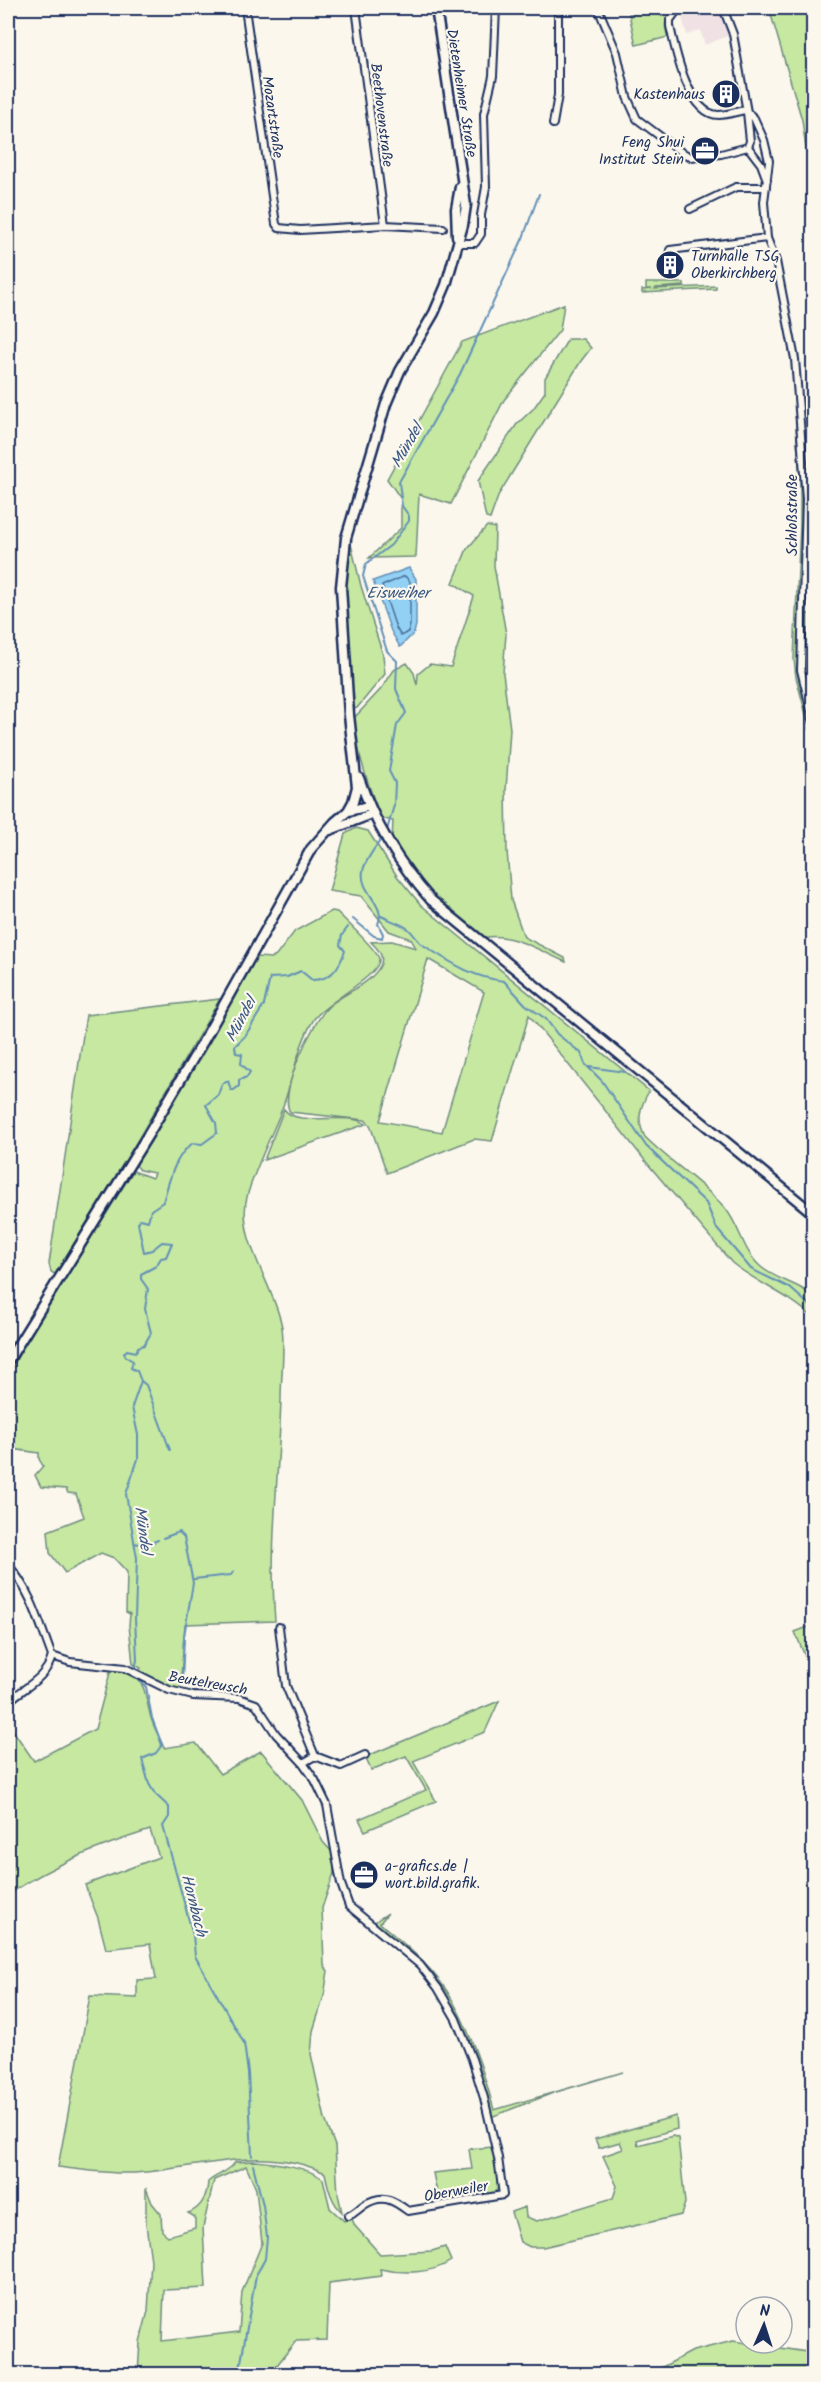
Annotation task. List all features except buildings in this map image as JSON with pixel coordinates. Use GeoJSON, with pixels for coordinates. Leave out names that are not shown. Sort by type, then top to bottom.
{"type":"FeatureCollection","features":[{"type":"Feature","properties":{"kind":"main road","name":"Dietenheimer Straße"},"geometry":{"type":"LineString","coordinates":[[356,770],[349,716],[341,586],[346,538],[386,404],[400,371],[434,313],[446,285],[463,225],[466,205],[436,8]]}},
{"type":"Feature","properties":{"kind":"main road"},"geometry":{"type":"LineString","coordinates":[[356,770],[377,823],[414,881],[431,900],[813,1214]]}},
{"type":"Feature","properties":{"kind":"main road"},"geometry":{"type":"LineString","coordinates":[[8,1361],[171,1097],[311,849],[348,811],[357,787],[356,770]]}},
{"type":"Feature","properties":{"kind":"main road"},"geometry":{"type":"LineString","coordinates":[[348,811],[370,810]]}},
{"type":"Feature","properties":{"kind":"main road"},"geometry":{"type":"LineString","coordinates":[[326,833],[370,810]]}},
{"type":"Feature","properties":{"kind":"street","name":"Mozartstraße"},"geometry":{"type":"LineString","coordinates":[[245,8],[276,224],[279,228],[300,230],[385,225]]}},
{"type":"Feature","properties":{"kind":"street","name":"Beethovenstraße"},"geometry":{"type":"LineString","coordinates":[[356,8],[385,225]]}},
{"type":"Feature","properties":{"kind":"street"},"geometry":{"type":"LineString","coordinates":[[457,243],[476,243],[481,234],[486,181],[484,114],[493,76],[496,8]]}},
{"type":"Feature","properties":{"kind":"street"},"geometry":{"type":"LineString","coordinates":[[553,124],[558,95],[558,8]]}},
{"type":"Feature","properties":{"kind":"street"},"geometry":{"type":"LineString","coordinates":[[598,8],[617,52],[627,97],[637,119],[690,157],[731,152],[748,147]]}},
{"type":"Feature","properties":{"kind":"street"},"geometry":{"type":"LineString","coordinates":[[679,8],[670,20],[670,26],[684,78],[698,104],[718,115],[746,111],[750,141],[748,147]]}},
{"type":"Feature","properties":{"kind":"street","name":"Schloßstraße"},"geometry":{"type":"LineString","coordinates":[[723,8],[733,34],[746,111],[754,118],[769,161],[764,202],[767,238],[776,261],[795,359],[806,499],[801,670],[813,723]]}},
{"type":"Feature","properties":{"kind":"street"},"geometry":{"type":"LineString","coordinates":[[748,147],[761,164],[768,180]]}},
{"type":"Feature","properties":{"kind":"street"},"geometry":{"type":"LineString","coordinates":[[690,209],[736,187],[765,187]]}},
{"type":"Feature","properties":{"kind":"street"},"geometry":{"type":"LineString","coordinates":[[385,225],[443,228]]}},
{"type":"Feature","properties":{"kind":"street"},"geometry":{"type":"LineString","coordinates":[[670,250],[767,238]]}},
{"type":"Feature","properties":{"kind":"street"},"geometry":{"type":"LineString","coordinates":[[8,1565],[17,1575],[28,1595],[52,1656],[50,1664],[41,1676],[8,1702]]}},
{"type":"Feature","properties":{"kind":"street"},"geometry":{"type":"LineString","coordinates":[[279,1628],[286,1686],[315,1756],[341,1766],[365,1755]]}},
{"type":"Feature","properties":{"kind":"street","name":"Beutelreusch"},"geometry":{"type":"LineString","coordinates":[[52,1656],[70,1662],[125,1668],[169,1690],[193,1696],[239,1698],[256,1704],[276,1734],[303,1763],[315,1780],[327,1806],[341,1884],[349,1906],[420,1965],[438,1988],[456,2019],[472,2059],[489,2123]]}},
{"type":"Feature","properties":{"kind":"street"},"geometry":{"type":"LineString","coordinates":[[303,1763],[315,1756]]}},
{"type":"Feature","properties":{"kind":"street","name":"Oberweiler"},"geometry":{"type":"LineString","coordinates":[[348,2216],[355,2214],[365,2204],[380,2199],[392,2199],[408,2211],[502,2195],[498,2158],[489,2123]]}},
{"type":"Feature","properties":{"kind":"shaded area"},"geometry":{"type":"Polygon","coordinates":[[[683,8],[720,8],[730,35],[705,45],[700,30],[687,35],[680,10],[683,8]]]}},
{"type":"Feature","properties":{"kind":"green space"},"geometry":{"type":"Polygon","coordinates":[[[653,8],[675,8],[666,21],[668,37],[636,45],[629,14],[653,8]]]}},
{"type":"Feature","properties":{"kind":"green space"},"geometry":{"type":"Polygon","coordinates":[[[769,8],[813,8],[813,200],[802,120],[769,8]]]}},
{"type":"Feature","properties":{"kind":"green space"},"geometry":{"type":"Polygon","coordinates":[[[646,283],[684,283],[684,286],[655,289],[716,286],[716,289],[642,293],[642,290],[652,289],[646,289],[646,283]]]}},
{"type":"Feature","properties":{"kind":"green space"},"geometry":{"type":"Polygon","coordinates":[[[564,304],[560,330],[504,400],[451,504],[419,494],[416,557],[369,558],[401,528],[401,499],[387,479],[462,342],[564,304]]]}},
{"type":"Feature","properties":{"kind":"green space"},"geometry":{"type":"Polygon","coordinates":[[[568,339],[583,339],[591,348],[499,494],[490,519],[486,518],[478,481],[517,424],[533,409],[545,392],[545,378],[568,339]]]}},
{"type":"Feature","properties":{"kind":"green space"},"geometry":{"type":"Polygon","coordinates":[[[796,425],[804,483],[798,664],[813,741],[796,677],[794,659],[800,524],[796,425]]]}},
{"type":"Feature","properties":{"kind":"green space"},"geometry":{"type":"Polygon","coordinates":[[[487,526],[495,528],[494,566],[506,634],[503,673],[510,729],[506,790],[511,900],[524,937],[565,958],[566,962],[515,940],[504,937],[484,938],[437,900],[412,872],[392,840],[393,821],[381,818],[364,770],[355,734],[353,721],[355,717],[382,688],[394,670],[407,663],[414,673],[417,685],[418,674],[430,664],[451,667],[474,596],[453,583],[467,549],[487,526]]]}},
{"type":"Feature","properties":{"kind":"green space"},"geometry":{"type":"Polygon","coordinates":[[[350,540],[361,586],[383,655],[385,674],[357,708],[353,709],[345,581],[350,540]]]}},
{"type":"Feature","properties":{"kind":"green space"},"geometry":{"type":"Polygon","coordinates":[[[807,614],[813,614],[813,704],[808,674],[805,672],[807,614]]]}},
{"type":"Feature","properties":{"kind":"green space"},"geometry":{"type":"Polygon","coordinates":[[[356,828],[368,831],[397,876],[421,905],[649,1091],[640,1114],[645,1137],[725,1208],[750,1254],[761,1267],[813,1296],[813,1318],[732,1263],[647,1163],[529,1015],[492,1141],[474,1139],[387,1173],[370,1125],[365,1120],[290,1112],[289,1089],[293,1074],[314,1026],[329,1006],[364,983],[380,966],[381,956],[371,942],[392,941],[416,948],[411,939],[389,931],[361,896],[329,891],[345,834],[356,828]],[[428,959],[380,1121],[442,1132],[484,992],[428,959]]]}},
{"type":"Feature","properties":{"kind":"green space"},"geometry":{"type":"Polygon","coordinates":[[[332,911],[337,912],[373,950],[379,959],[377,966],[362,981],[320,1012],[308,1030],[282,1109],[248,1193],[245,1210],[250,1243],[278,1310],[283,1336],[273,1566],[275,1621],[185,1624],[180,1690],[168,1688],[139,1672],[141,1668],[133,1664],[130,1614],[126,1612],[127,1572],[114,1558],[101,1553],[65,1573],[50,1553],[48,1531],[84,1517],[76,1494],[68,1493],[66,1489],[41,1487],[35,1475],[43,1466],[39,1453],[12,1449],[14,1428],[8,1420],[8,1376],[25,1343],[133,1171],[152,1178],[154,1173],[140,1170],[136,1165],[256,957],[276,956],[295,931],[332,911]]]}},
{"type":"Feature","properties":{"kind":"green space"},"geometry":{"type":"Polygon","coordinates":[[[220,999],[130,1153],[55,1274],[51,1272],[49,1264],[86,1015],[220,999]]]}},
{"type":"Feature","properties":{"kind":"green space"},"geometry":{"type":"Polygon","coordinates":[[[284,1109],[300,1118],[358,1120],[366,1124],[264,1160],[284,1109]]]}},
{"type":"Feature","properties":{"kind":"green space"},"geometry":{"type":"Polygon","coordinates":[[[813,1625],[813,1664],[809,1666],[795,1632],[813,1625]]]}},
{"type":"Feature","properties":{"kind":"green space"},"geometry":{"type":"Polygon","coordinates":[[[111,1669],[132,1675],[142,1684],[152,1722],[164,1748],[196,1743],[220,1774],[261,1751],[302,1800],[323,1842],[333,1853],[334,1873],[322,1908],[324,1965],[328,1971],[324,1996],[313,2031],[311,2054],[325,2119],[335,2146],[338,2194],[342,2212],[333,2199],[325,2173],[302,2164],[278,2160],[231,2160],[135,2173],[58,2167],[90,1996],[137,1998],[137,1980],[156,1979],[150,1944],[106,1949],[98,1918],[85,1885],[159,1857],[150,1830],[76,1857],[41,1874],[8,1895],[8,1723],[34,1761],[95,1729],[111,1669]]]}},
{"type":"Feature","properties":{"kind":"green space"},"geometry":{"type":"Polygon","coordinates":[[[499,1701],[485,1732],[413,1761],[436,1801],[365,1831],[359,1819],[426,1790],[406,1756],[371,1770],[365,1757],[499,1701]]]}},
{"type":"Feature","properties":{"kind":"green space"},"geometry":{"type":"Polygon","coordinates":[[[388,1913],[380,1923],[430,1969],[453,2001],[477,2054],[494,2110],[623,2072],[553,2093],[491,2117],[465,2036],[419,1962],[373,1923],[388,1913]]]}},
{"type":"Feature","properties":{"kind":"green space"},"geometry":{"type":"Polygon","coordinates":[[[676,2116],[677,2129],[637,2140],[638,2145],[673,2136],[678,2138],[685,2203],[681,2215],[543,2247],[530,2247],[520,2242],[511,2212],[525,2207],[526,2217],[537,2221],[613,2198],[617,2186],[603,2156],[623,2149],[620,2142],[599,2148],[595,2139],[676,2116]]]}},
{"type":"Feature","properties":{"kind":"green space"},"geometry":{"type":"Polygon","coordinates":[[[493,2147],[500,2186],[493,2194],[439,2203],[433,2173],[472,2169],[469,2149],[493,2147]]]}},
{"type":"Feature","properties":{"kind":"green space"},"geometry":{"type":"Polygon","coordinates":[[[255,2161],[281,2164],[300,2168],[323,2179],[330,2208],[344,2221],[352,2219],[355,2226],[380,2254],[432,2251],[445,2247],[451,2261],[426,2271],[398,2272],[380,2269],[381,2276],[329,2283],[327,2340],[296,2341],[270,2374],[138,2374],[140,2342],[148,2311],[151,2261],[146,2224],[146,2188],[152,2203],[161,2214],[162,2231],[168,2236],[195,2228],[195,2217],[188,2213],[197,2208],[203,2200],[208,2182],[230,2168],[235,2162],[255,2161]],[[246,2166],[214,2180],[203,2227],[206,2288],[164,2290],[162,2341],[239,2332],[242,2292],[262,2243],[256,2189],[246,2166]]]}},
{"type":"Feature","properties":{"kind":"green space"},"geometry":{"type":"Polygon","coordinates":[[[733,2341],[734,2355],[794,2355],[794,2350],[813,2353],[813,2374],[649,2374],[693,2351],[733,2341]]]}},
{"type":"Feature","properties":{"kind":"water","name":"Eisweiher"},"geometry":{"type":"Polygon","coordinates":[[[409,568],[416,579],[416,625],[414,633],[400,647],[391,631],[373,581],[409,568]]]}},
{"type":"Feature","properties":{"kind":"waterway","name":"Mündel"},"geometry":{"type":"LineString","coordinates":[[386,834],[394,805],[395,783],[389,771],[397,725],[406,713],[396,689],[397,661],[387,651],[363,576],[366,564],[391,545],[409,521],[409,516],[402,506],[399,482],[460,374],[523,238],[539,194]]}},
{"type":"Feature","properties":{"kind":"waterway","name":"Mündel"},"geometry":{"type":"LineString","coordinates":[[353,919],[374,936],[382,938],[383,934],[378,924],[379,911],[363,879],[366,863],[382,838]]}},
{"type":"Feature","properties":{"kind":"waterway"},"geometry":{"type":"LineString","coordinates":[[381,916],[407,928],[423,945],[461,968],[481,976],[504,981],[526,1005],[546,1019],[557,1034],[581,1053],[585,1064],[602,1081],[646,1146],[706,1203],[717,1229],[751,1269],[790,1288],[814,1309]]}},
{"type":"Feature","properties":{"kind":"waterway","name":"Mündel"},"geometry":{"type":"LineString","coordinates":[[135,1668],[137,1660],[135,1618],[137,1558],[126,1494],[138,1459],[138,1435],[132,1407],[141,1381],[137,1371],[131,1368],[133,1361],[124,1353],[127,1350],[136,1352],[138,1347],[144,1345],[151,1333],[145,1309],[148,1289],[141,1279],[141,1274],[156,1266],[161,1258],[166,1257],[172,1243],[162,1242],[152,1250],[144,1252],[138,1223],[140,1219],[148,1221],[151,1210],[163,1202],[173,1170],[187,1148],[193,1143],[202,1144],[217,1133],[216,1123],[206,1105],[218,1095],[222,1084],[228,1081],[231,1090],[234,1090],[239,1086],[239,1080],[247,1077],[250,1072],[241,1064],[242,1054],[236,1053],[235,1046],[245,1036],[264,1005],[270,978],[287,977],[301,971],[312,980],[329,975],[337,968],[343,957],[345,951],[340,945],[342,935],[348,927]]}},
{"type":"Feature","properties":{"kind":"waterway"},"geometry":{"type":"LineString","coordinates":[[589,1067],[625,1072]]}},
{"type":"Feature","properties":{"kind":"waterway"},"geometry":{"type":"LineString","coordinates":[[141,1381],[146,1385],[170,1450]]}},
{"type":"Feature","properties":{"kind":"waterway"},"geometry":{"type":"LineString","coordinates":[[163,1538],[179,1532],[184,1537],[193,1583],[184,1636],[182,1683]]}},
{"type":"Feature","properties":{"kind":"waterway"},"geometry":{"type":"LineString","coordinates":[[134,1543],[146,1545],[158,1540]]}},
{"type":"Feature","properties":{"kind":"waterway"},"geometry":{"type":"LineString","coordinates":[[194,1579],[231,1575],[234,1571]]}},
{"type":"Feature","properties":{"kind":"waterway","name":"Hornbach"},"geometry":{"type":"LineString","coordinates":[[135,1676],[146,1687],[152,1718],[162,1745],[156,1753],[142,1759],[149,1784],[155,1794],[169,1807],[169,1817],[163,1826],[193,1935],[195,1956],[244,2043],[248,2073],[252,2156]]}},
{"type":"Feature","properties":{"kind":"waterway","name":"Hornbach"},"geometry":{"type":"LineString","coordinates":[[239,2374],[256,2275],[265,2259],[267,2237],[263,2205],[253,2165]]}},
{"type":"Feature","properties":{"kind":"place","name":"Kastenhaus"},"geometry":{"type":"Point","coordinates":[726,94]}},
{"type":"Feature","properties":{"kind":"place","name":"Feng Shui Institut Stein"},"geometry":{"type":"Point","coordinates":[705,151]}},
{"type":"Feature","properties":{"kind":"place","name":"Turnhalle TSG Oberkirchberg"},"geometry":{"type":"Point","coordinates":[670,265]}},
{"type":"Feature","properties":{"kind":"place","name":"a-grafics.de | wort.bild.grafik."},"geometry":{"type":"Point","coordinates":[364,1875]}}]}
